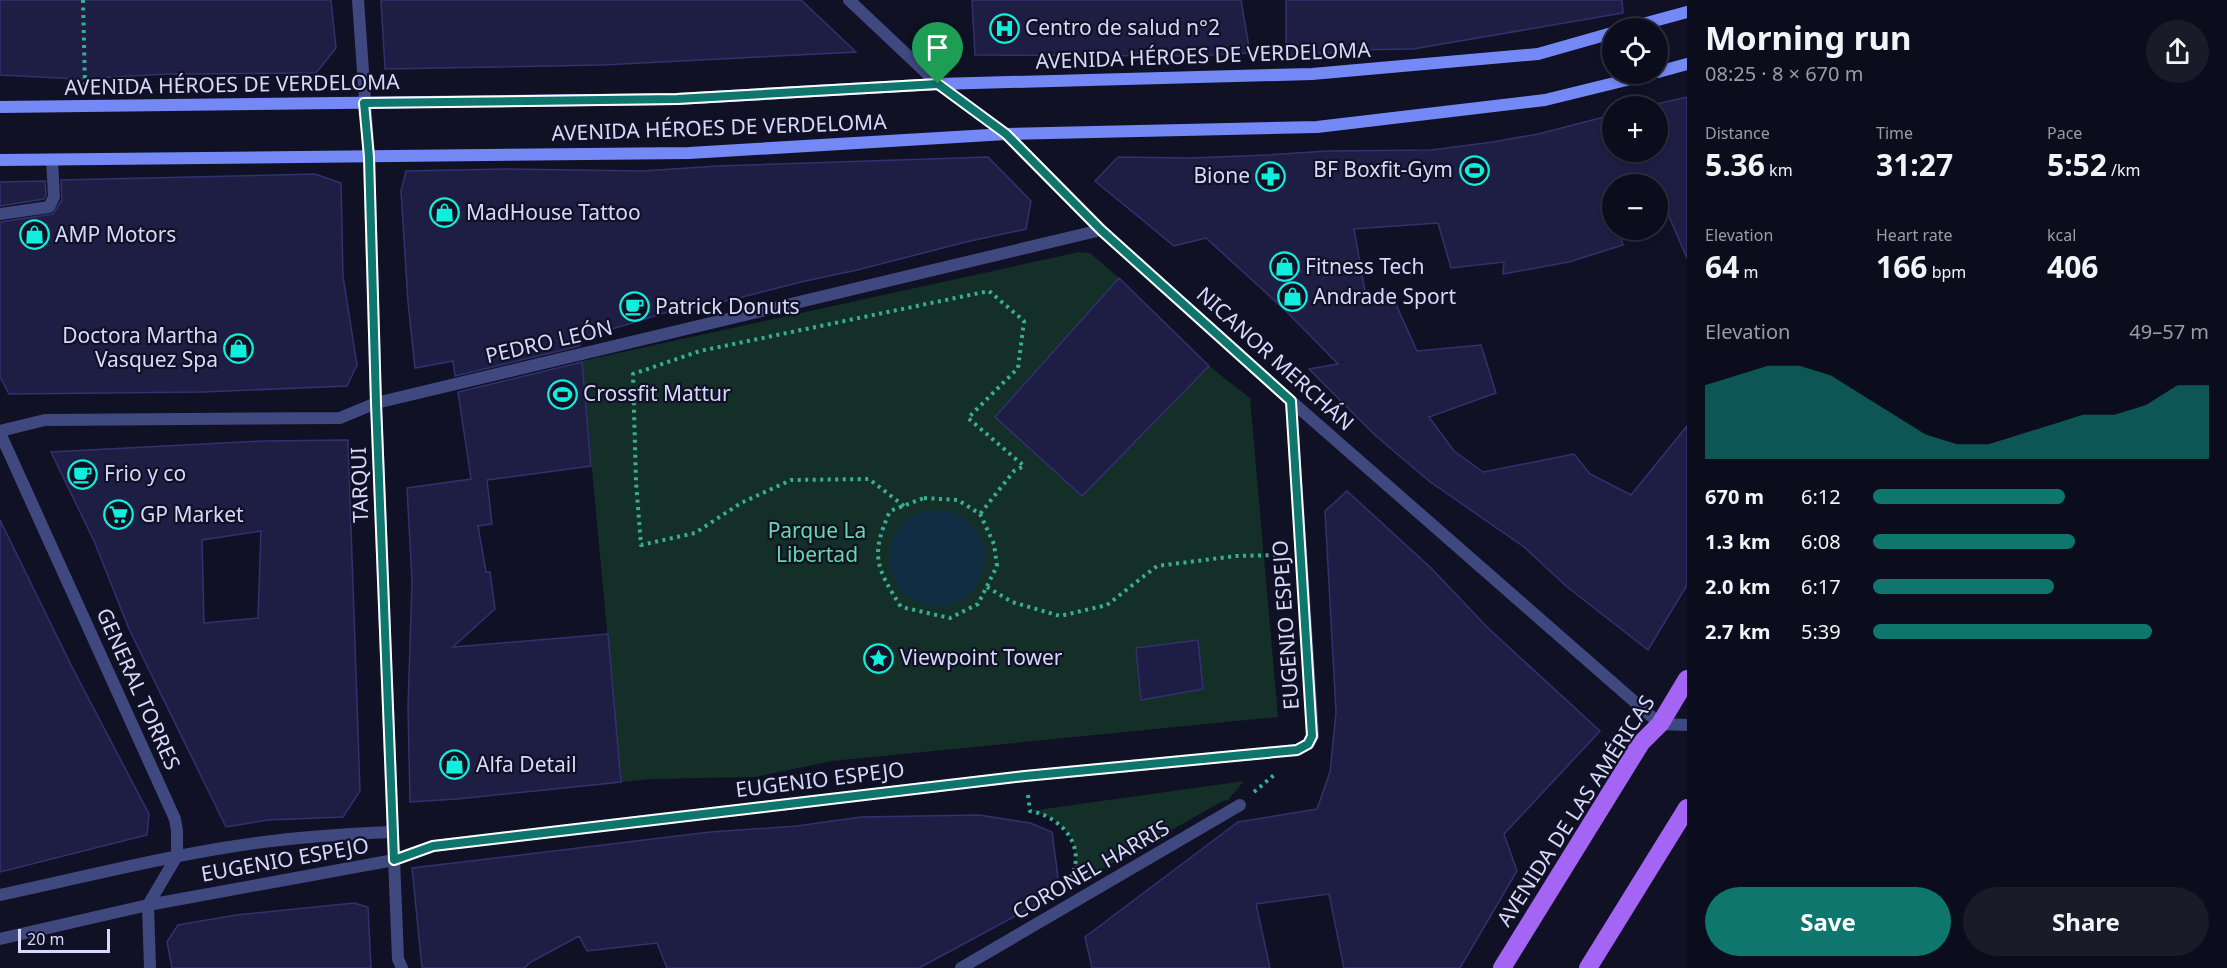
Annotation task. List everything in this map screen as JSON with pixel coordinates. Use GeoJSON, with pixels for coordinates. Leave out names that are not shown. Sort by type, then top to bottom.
{"type":"FeatureCollection","features":[{"type":"Feature","properties":{"kind":"main road"},"geometry":{"type":"LineString","coordinates":[[1665,18],[1687,12]]}},
{"type":"Feature","properties":{"kind":"main road","name":"AVENIDA HÉROES DE VERDELOMA"},"geometry":{"type":"LineString","coordinates":[[0,107],[677,99],[938,84],[1312,74],[1538,54],[1602,36]]}},
{"type":"Feature","properties":{"kind":"main road"},"geometry":{"type":"LineString","coordinates":[[1668,69],[1687,64]]}},
{"type":"Feature","properties":{"kind":"main road","name":"AVENIDA HÉROES DE VERDELOMA"},"geometry":{"type":"LineString","coordinates":[[0,160],[689,153],[1006,134],[1317,127],[1545,100],[1610,84]]}},
{"type":"Feature","properties":{"kind":"main road","name":"AVENIDA DE LAS AMÉRICAS"},"geometry":{"type":"LineString","coordinates":[[1502,968],[1641,743],[1659,724],[1687,679]]}},
{"type":"Feature","properties":{"kind":"main road"},"geometry":{"type":"LineString","coordinates":[[1588,968],[1682,831],[1687,808]]}},
{"type":"Feature","properties":{"kind":"street","name":"TARQUI"},"geometry":{"type":"LineString","coordinates":[[358,0],[369,157],[376,403],[398,959],[402,968]]}},
{"type":"Feature","properties":{"kind":"street","name":"NICANOR MERCHÁN"},"geometry":{"type":"LineString","coordinates":[[849,0],[938,84],[1006,134],[1101,230],[1291,401],[1659,724]]}},
{"type":"Feature","properties":{"kind":"street"},"geometry":{"type":"LineString","coordinates":[[0,214],[49,207],[54,197],[52,160]]}},
{"type":"Feature","properties":{"kind":"street","name":"PEDRO LEÓN"},"geometry":{"type":"LineString","coordinates":[[0,432],[45,420],[340,418],[376,403],[1101,230]]}},
{"type":"Feature","properties":{"kind":"street","name":"EUGENIO ESPEJO"},"geometry":{"type":"LineString","coordinates":[[0,939],[148,905],[394,860],[433,846],[1025,776],[1297,750],[1308,744],[1312,736],[1291,401]]}},
{"type":"Feature","properties":{"kind":"street","name":"GENERAL TORRES"},"geometry":{"type":"LineString","coordinates":[[0,432],[175,819],[177,856]]}},
{"type":"Feature","properties":{"kind":"street"},"geometry":{"type":"LineString","coordinates":[[1659,724],[1687,725]]}},
{"type":"Feature","properties":{"kind":"street","name":"CORONEL HARRIS"},"geometry":{"type":"LineString","coordinates":[[961,968],[1240,805]]}},
{"type":"Feature","properties":{"kind":"street","name":"EUGENIO ESPEJO"},"geometry":{"type":"LineString","coordinates":[[0,895],[231,846],[323,836],[393,832]]}},
{"type":"Feature","properties":{"kind":"street"},"geometry":{"type":"LineString","coordinates":[[150,968],[148,905],[177,856]]}},
{"type":"Feature","properties":{"kind":"path"},"geometry":{"type":"LineString","coordinates":[[83,0],[86,107]]}},
{"type":"Feature","properties":{"kind":"path"},"geometry":{"type":"LineString","coordinates":[[904,506],[869,479],[791,480],[741,503],[694,533],[641,545],[636,482],[633,374],[700,351],[989,291],[1024,321],[1018,368],[968,418],[1024,466],[1014,471],[980,514]]}},
{"type":"Feature","properties":{"kind":"path"},"geometry":{"type":"LineString","coordinates":[[924,498],[958,500],[980,514],[994,544],[997,567],[978,604],[950,618],[901,607],[882,576],[878,553],[880,534],[890,511],[924,498]]}},
{"type":"Feature","properties":{"kind":"path"},"geometry":{"type":"LineString","coordinates":[[987,587],[1012,602],[1060,616],[1107,606],[1157,566],[1236,556],[1301,555]]}},
{"type":"Feature","properties":{"kind":"path"},"geometry":{"type":"LineString","coordinates":[[1025,776],[1030,811],[1047,815],[1066,829],[1075,850],[1073,873],[1060,894],[1063,908]]}},
{"type":"Feature","properties":{"kind":"green space","name":"Parque La Libertad"},"geometry":{"type":"Polygon","coordinates":[[[1079,252],[1090,253],[1119,278],[995,417],[1078,492],[1209,366],[1250,398],[1278,717],[832,761],[755,777],[651,779],[621,782],[582,361],[1079,252]]]}},
{"type":"Feature","properties":{"kind":"green space"},"geometry":{"type":"Polygon","coordinates":[[[1244,781],[1228,800],[1060,893],[1072,876],[1076,862],[1072,841],[1060,824],[1051,818],[1030,811],[1244,781]]]}},
{"type":"Feature","properties":{"kind":"water"},"geometry":{"type":"Polygon","coordinates":[[[937,510],[955,513],[971,524],[982,540],[985,558],[982,576],[971,592],[955,603],[937,606],[919,603],[903,592],[892,576],[889,558],[892,540],[903,524],[919,513],[937,510]]]}},
{"type":"Feature","properties":{"kind":"building"},"geometry":{"type":"Polygon","coordinates":[[[0,0],[331,0],[336,48],[316,73],[168,74],[78,79],[0,75],[0,0]]]}},
{"type":"Feature","properties":{"kind":"building"},"geometry":{"type":"Polygon","coordinates":[[[381,0],[801,0],[856,52],[603,65],[385,69],[381,0]]]}},
{"type":"Feature","properties":{"kind":"building"},"geometry":{"type":"Polygon","coordinates":[[[972,0],[1241,0],[1250,53],[1193,56],[975,55],[972,0]]]}},
{"type":"Feature","properties":{"kind":"building"},"geometry":{"type":"Polygon","coordinates":[[[1286,0],[1622,0],[1623,13],[1413,49],[1346,50],[1346,52],[1286,55],[1286,0]]]}},
{"type":"Feature","properties":{"kind":"building"},"geometry":{"type":"Polygon","coordinates":[[[1687,97],[1687,258],[1668,214],[1668,174],[1602,174],[1602,240],[1622,240],[1623,245],[1569,262],[1503,274],[1504,262],[1451,268],[1438,223],[1354,229],[1366,297],[1390,291],[1417,351],[1481,345],[1496,393],[1429,417],[1454,451],[1483,472],[1574,454],[1590,474],[1631,495],[1687,426],[1687,585],[1648,650],[1566,586],[1524,547],[1429,481],[1376,436],[1309,369],[1338,364],[1287,312],[1206,238],[1174,246],[1095,181],[1118,157],[1190,158],[1327,151],[1431,150],[1538,134],[1602,118],[1602,162],[1668,162],[1668,101],[1687,97]]]}},
{"type":"Feature","properties":{"kind":"building"},"geometry":{"type":"Polygon","coordinates":[[[988,157],[1031,201],[1026,229],[731,300],[664,313],[580,339],[580,346],[455,376],[453,361],[415,368],[401,191],[406,171],[505,169],[643,171],[717,166],[988,157]]]}},
{"type":"Feature","properties":{"kind":"building"},"geometry":{"type":"Polygon","coordinates":[[[315,174],[341,183],[343,276],[357,365],[347,386],[203,392],[9,394],[0,377],[0,222],[53,214],[62,200],[61,180],[315,174]]]}},
{"type":"Feature","properties":{"kind":"building"},"geometry":{"type":"Polygon","coordinates":[[[45,181],[44,199],[0,206],[0,182],[45,181]]]}},
{"type":"Feature","properties":{"kind":"building"},"geometry":{"type":"Polygon","coordinates":[[[1119,278],[1209,366],[1082,496],[995,417],[1119,278]]]}},
{"type":"Feature","properties":{"kind":"building"},"geometry":{"type":"Polygon","coordinates":[[[582,362],[591,466],[487,480],[492,524],[478,526],[486,572],[490,572],[495,609],[453,647],[608,634],[621,782],[410,802],[408,708],[412,581],[407,488],[471,479],[458,392],[582,362]]]}},
{"type":"Feature","properties":{"kind":"building"},"geometry":{"type":"Polygon","coordinates":[[[348,440],[360,791],[343,817],[268,820],[226,827],[129,629],[95,543],[51,452],[263,441],[348,440]],[[261,531],[202,540],[204,623],[258,618],[261,531]]]}},
{"type":"Feature","properties":{"kind":"building"},"geometry":{"type":"Polygon","coordinates":[[[1347,491],[1431,568],[1488,628],[1600,731],[1504,834],[1517,871],[1460,968],[1344,968],[1329,894],[1256,904],[1270,968],[1092,968],[1085,937],[1238,822],[1317,809],[1330,772],[1336,712],[1325,511],[1347,491]]]}},
{"type":"Feature","properties":{"kind":"building"},"geometry":{"type":"Polygon","coordinates":[[[0,520],[71,665],[149,814],[147,835],[0,872],[0,520]]]}},
{"type":"Feature","properties":{"kind":"building"},"geometry":{"type":"Polygon","coordinates":[[[1198,640],[1203,689],[1141,700],[1136,648],[1198,640]]]}},
{"type":"Feature","properties":{"kind":"building"},"geometry":{"type":"Polygon","coordinates":[[[979,815],[1030,823],[1052,832],[1058,877],[1034,906],[919,968],[667,968],[657,943],[587,951],[579,936],[529,963],[525,968],[422,968],[412,868],[710,832],[797,826],[861,817],[979,815]]]}},
{"type":"Feature","properties":{"kind":"building"},"geometry":{"type":"Polygon","coordinates":[[[354,903],[368,907],[371,968],[172,968],[167,942],[178,925],[236,915],[354,903]]]}},
{"type":"Feature","properties":{"kind":"place","name":"Centro de salud n°2"},"geometry":{"type":"Point","coordinates":[1004,28]}},
{"type":"Feature","properties":{"kind":"place","name":"BF Boxfit-Gym"},"geometry":{"type":"Point","coordinates":[1474,170]}},
{"type":"Feature","properties":{"kind":"place","name":"Bione"},"geometry":{"type":"Point","coordinates":[1271,176]}},
{"type":"Feature","properties":{"kind":"place","name":"MadHouse Tattoo"},"geometry":{"type":"Point","coordinates":[445,213]}},
{"type":"Feature","properties":{"kind":"place","name":"AMP Motors"},"geometry":{"type":"Point","coordinates":[34,235]}},
{"type":"Feature","properties":{"kind":"place","name":"Fitness Tech"},"geometry":{"type":"Point","coordinates":[1284,267]}},
{"type":"Feature","properties":{"kind":"place","name":"Andrade Sport"},"geometry":{"type":"Point","coordinates":[1292,297]}},
{"type":"Feature","properties":{"kind":"place","name":"Patrick Donuts"},"geometry":{"type":"Point","coordinates":[634,307]}},
{"type":"Feature","properties":{"kind":"place","name":"Doctora Martha Vasquez Spa"},"geometry":{"type":"Point","coordinates":[239,348]}},
{"type":"Feature","properties":{"kind":"place","name":"Crossfit Mattur"},"geometry":{"type":"Point","coordinates":[562,394]}},
{"type":"Feature","properties":{"kind":"place","name":"Frio y co"},"geometry":{"type":"Point","coordinates":[83,474]}},
{"type":"Feature","properties":{"kind":"place","name":"GP Market"},"geometry":{"type":"Point","coordinates":[119,515]}},
{"type":"Feature","properties":{"kind":"place","name":"Viewpoint Tower"},"geometry":{"type":"Point","coordinates":[879,658]}},
{"type":"Feature","properties":{"kind":"place","name":"Alfa Detail"},"geometry":{"type":"Point","coordinates":[455,765]}},
{"type":"Feature","properties":{"kind":"route"},"geometry":{"type":"LineString","coordinates":[[938,84],[1006,134],[1101,230],[1291,401],[1312,736],[1308,744],[1297,750],[1025,776],[433,846],[394,860],[369,157],[364,103],[677,99],[938,84]]}}]}
